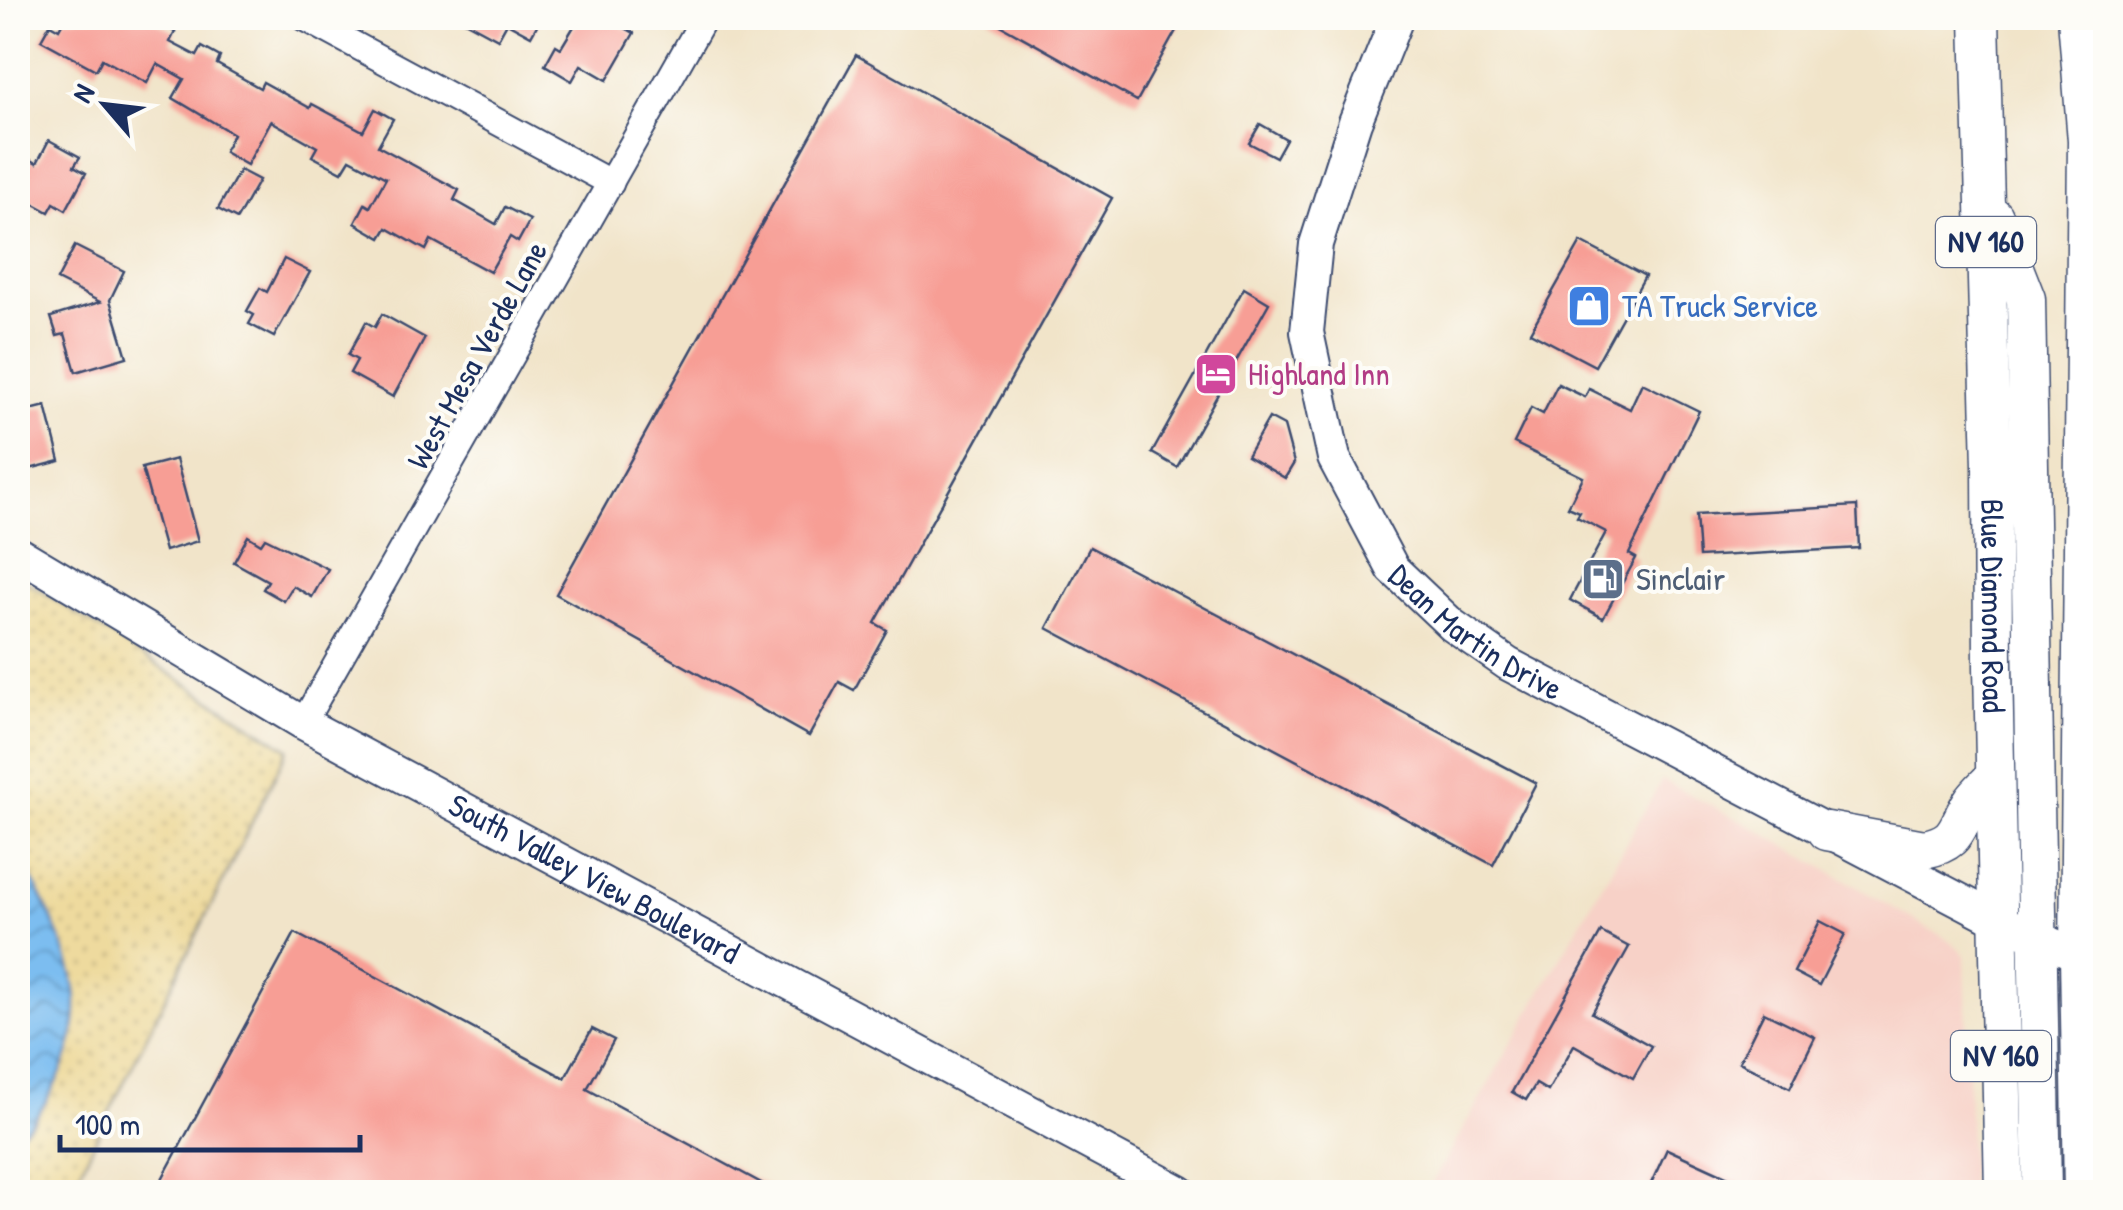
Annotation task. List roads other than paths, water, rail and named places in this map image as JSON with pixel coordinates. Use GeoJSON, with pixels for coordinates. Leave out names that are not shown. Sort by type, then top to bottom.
{"type":"FeatureCollection","features":[{"type":"Feature","properties":{"kind":"highway","name":"Blue Diamond Road"},"geometry":{"type":"LineString","coordinates":[[1980,18],[2004,1192]]}},
{"type":"Feature","properties":{"kind":"highway","name":"NV 160"},"geometry":{"type":"LineString","coordinates":[[2077,18],[2087,141],[2094,1091],[2083,1192]]}},
{"type":"Feature","properties":{"kind":"highway"},"geometry":{"type":"LineString","coordinates":[[2087,141],[2097,18]]}},
{"type":"Feature","properties":{"kind":"highway"},"geometry":{"type":"LineString","coordinates":[[1984,191],[2026,299],[2042,1192]]}},
{"type":"Feature","properties":{"kind":"highway"},"geometry":{"type":"LineString","coordinates":[[1827,831],[1924,850],[1939,846],[1957,832],[1972,802],[1995,776]]}},
{"type":"Feature","properties":{"kind":"main road","name":"Dean Martin Drive"},"geometry":{"type":"LineString","coordinates":[[1397,18],[1355,122],[1316,244],[1307,332],[1334,458],[1393,569],[1452,625],[1508,664],[1998,920],[2092,958]]}},
{"type":"Feature","properties":{"kind":"main road","name":"South Valley View Boulevard"},"geometry":{"type":"LineString","coordinates":[[18,553],[303,722],[1180,1192]]}},
{"type":"Feature","properties":{"kind":"street"},"geometry":{"type":"LineString","coordinates":[[305,18],[611,184]]}},
{"type":"Feature","properties":{"kind":"street","name":"West Mesa Verde Lane"},"geometry":{"type":"LineString","coordinates":[[303,722],[704,18]]}},
{"type":"Feature","properties":{"kind":"street"},"geometry":{"type":"LineString","coordinates":[[2092,958],[2106,996]]}},
{"type":"Feature","properties":{"kind":"water"},"geometry":{"type":"Polygon","coordinates":[[[18,863],[37,887],[67,955],[76,1011],[61,1072],[43,1106],[18,1135],[18,863]]]}},
{"type":"Feature","properties":{"kind":"place","name":"TA Truck Service"},"geometry":{"type":"Point","coordinates":[1589,306]}},
{"type":"Feature","properties":{"kind":"place","name":"Highland Inn"},"geometry":{"type":"Point","coordinates":[1216,374]}},
{"type":"Feature","properties":{"kind":"place","name":"Sinclair"},"geometry":{"type":"Point","coordinates":[1603,579]}}]}
